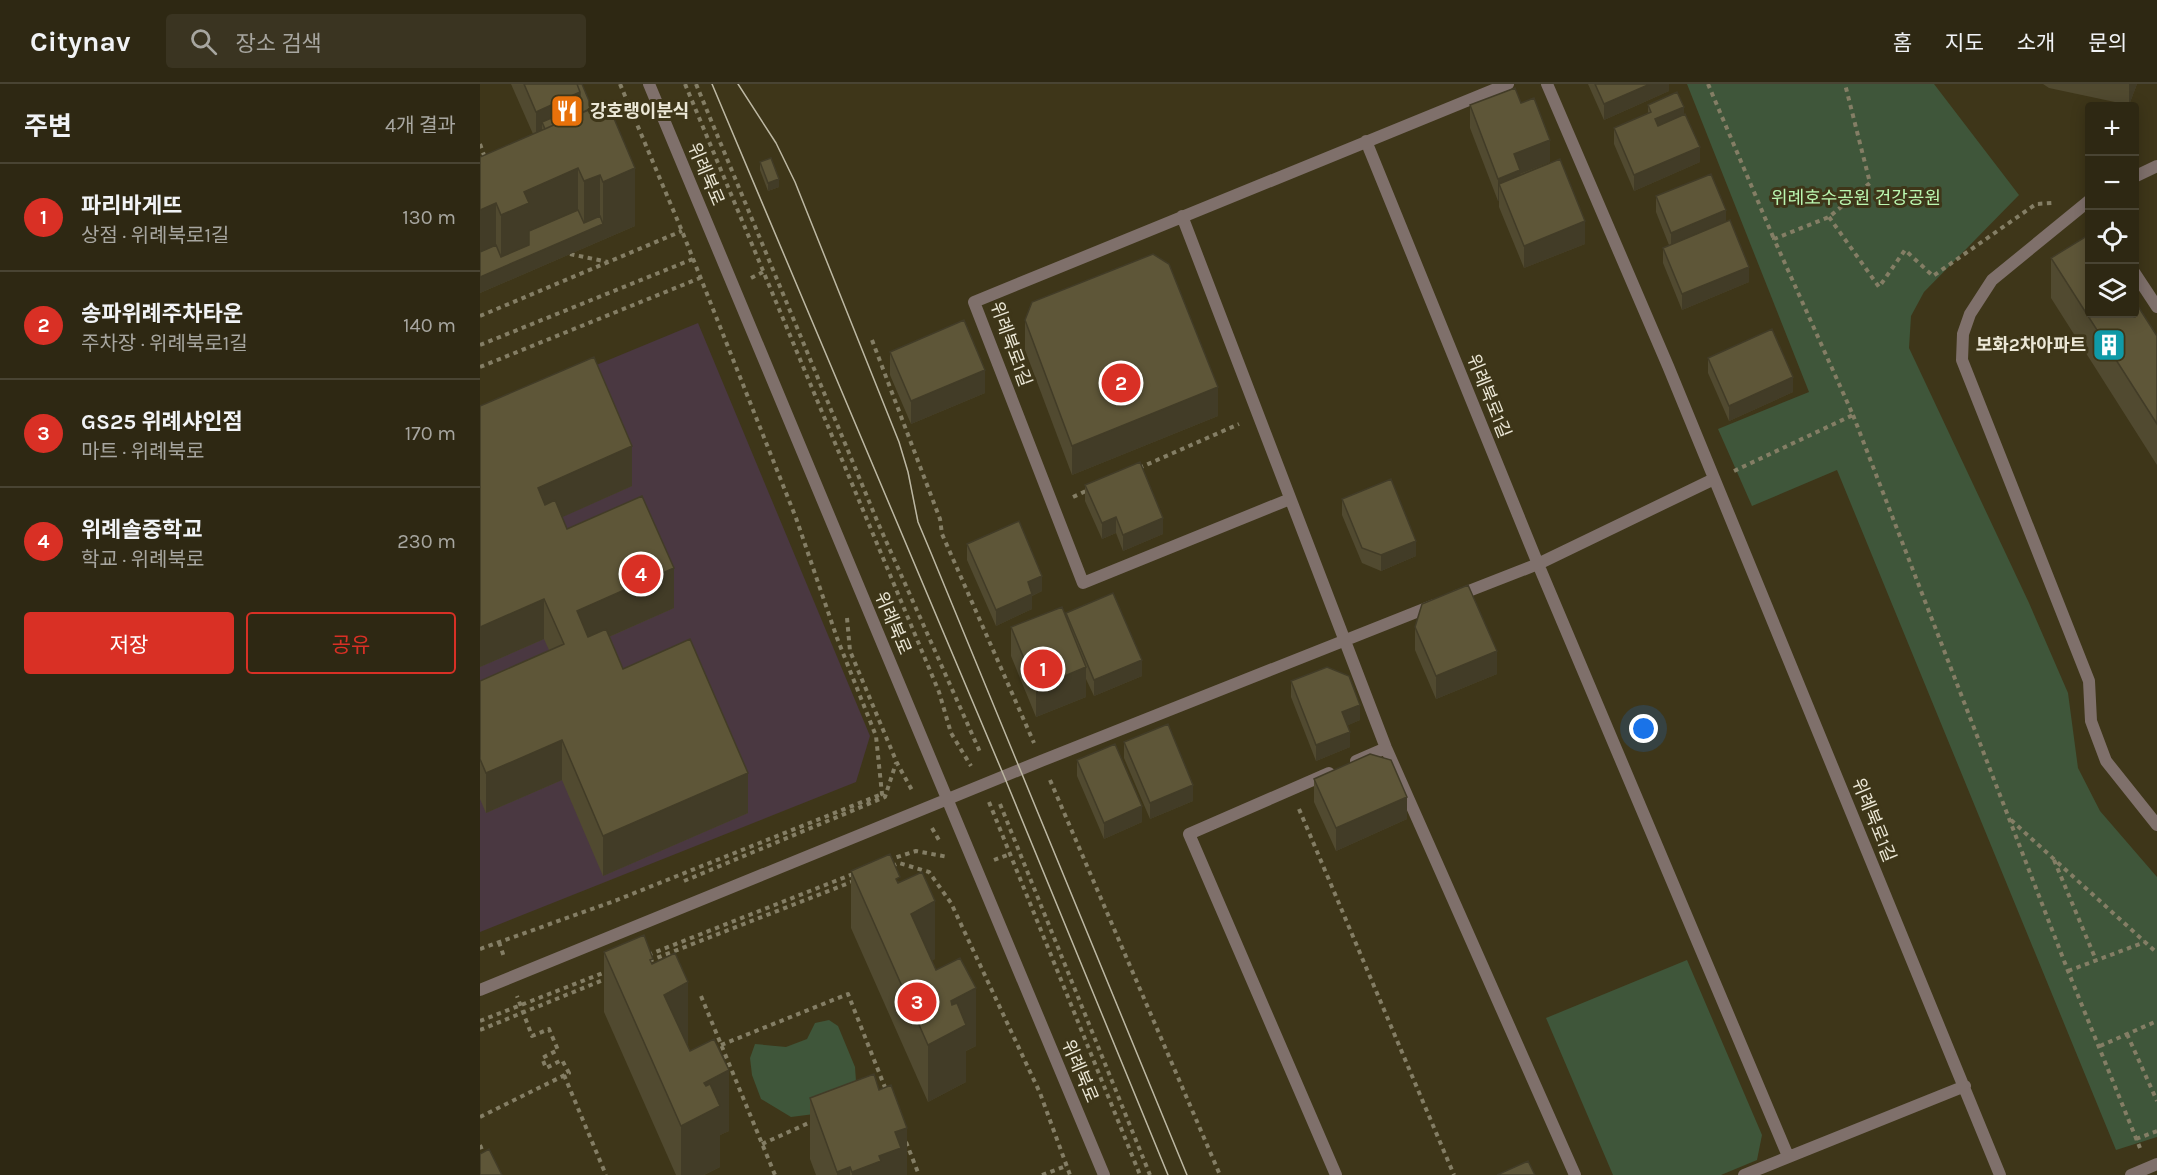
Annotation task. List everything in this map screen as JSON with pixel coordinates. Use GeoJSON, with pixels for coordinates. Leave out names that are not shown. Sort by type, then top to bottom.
{"type":"FeatureCollection","features":[{"type":"Feature","properties":{"kind":"street","name":"위례북로"},"geometry":{"type":"LineString","coordinates":[[649,84],[1104,1175]]}},
{"type":"Feature","properties":{"kind":"street","name":"위례북로1길"},"geometry":{"type":"LineString","coordinates":[[1290,499],[1083,583],[974,302],[1508,84]]}},
{"type":"Feature","properties":{"kind":"street","name":"위례북로1길"},"geometry":{"type":"LineString","coordinates":[[1547,84],[1668,366],[2000,1175]]}},
{"type":"Feature","properties":{"kind":"street","name":"위례북로1길"},"geometry":{"type":"LineString","coordinates":[[1365,141],[1538,564],[1788,1156]]}},
{"type":"Feature","properties":{"kind":"street"},"geometry":{"type":"LineString","coordinates":[[2139,175],[2157,166]]}},
{"type":"Feature","properties":{"kind":"street"},"geometry":{"type":"LineString","coordinates":[[2085,204],[1992,280],[1970,314],[1963,334],[1962,360],[2090,681],[2091,721],[2106,761],[2157,825]]}},
{"type":"Feature","properties":{"kind":"street"},"geometry":{"type":"LineString","coordinates":[[1182,216],[1386,748],[1575,1175]]}},
{"type":"Feature","properties":{"kind":"street"},"geometry":{"type":"LineString","coordinates":[[2139,280],[2157,307]]}},
{"type":"Feature","properties":{"kind":"street"},"geometry":{"type":"LineString","coordinates":[[480,990],[982,785],[1538,564],[1714,479]]}},
{"type":"Feature","properties":{"kind":"street"},"geometry":{"type":"LineString","coordinates":[[1336,1175],[1189,834],[1386,748]]}},
{"type":"Feature","properties":{"kind":"street"},"geometry":{"type":"LineString","coordinates":[[1744,1175],[1965,1086]]}},
{"type":"Feature","properties":{"kind":"street"},"geometry":{"type":"LineString","coordinates":[[2131,1175],[2157,1164]]}},
{"type":"Feature","properties":{"kind":"path"},"geometry":{"type":"LineString","coordinates":[[620,84],[682,231],[796,518],[837,638],[876,736],[883,796]]}},
{"type":"Feature","properties":{"kind":"path"},"geometry":{"type":"LineString","coordinates":[[685,84],[939,692],[951,733],[982,785],[1140,1175]]}},
{"type":"Feature","properties":{"kind":"path"},"geometry":{"type":"LineString","coordinates":[[696,84],[878,523],[980,752]]}},
{"type":"Feature","properties":{"kind":"path"},"geometry":{"type":"LineString","coordinates":[[1708,84],[1853,415],[2068,971],[2140,1148]]}},
{"type":"Feature","properties":{"kind":"path"},"geometry":{"type":"LineString","coordinates":[[1774,239],[1829,217],[1870,183],[1845,84]]}},
{"type":"Feature","properties":{"kind":"path"},"geometry":{"type":"LineString","coordinates":[[480,144],[488,164]]}},
{"type":"Feature","properties":{"kind":"path"},"geometry":{"type":"LineString","coordinates":[[1829,217],[1879,287],[1905,250],[1933,276],[2036,204],[2085,201]]}},
{"type":"Feature","properties":{"kind":"path"},"geometry":{"type":"LineString","coordinates":[[480,316],[682,231]]}},
{"type":"Feature","properties":{"kind":"path"},"geometry":{"type":"LineString","coordinates":[[570,254],[609,262]]}},
{"type":"Feature","properties":{"kind":"path"},"geometry":{"type":"LineString","coordinates":[[480,345],[693,259]]}},
{"type":"Feature","properties":{"kind":"path"},"geometry":{"type":"LineString","coordinates":[[480,367],[700,278]]}},
{"type":"Feature","properties":{"kind":"path"},"geometry":{"type":"LineString","coordinates":[[1129,472],[1258,415]]}},
{"type":"Feature","properties":{"kind":"path"},"geometry":{"type":"LineString","coordinates":[[1714,479],[1853,415]]}},
{"type":"Feature","properties":{"kind":"path"},"geometry":{"type":"LineString","coordinates":[[1053,506],[1096,487]]}},
{"type":"Feature","properties":{"kind":"path"},"geometry":{"type":"LineString","coordinates":[[678,884],[883,796],[897,763]]}},
{"type":"Feature","properties":{"kind":"path"},"geometry":{"type":"LineString","coordinates":[[1291,790],[1454,1175]]}},
{"type":"Feature","properties":{"kind":"path"},"geometry":{"type":"LineString","coordinates":[[480,949],[617,900],[883,796]]}},
{"type":"Feature","properties":{"kind":"path"},"geometry":{"type":"LineString","coordinates":[[1000,804],[1150,1175]]}},
{"type":"Feature","properties":{"kind":"path"},"geometry":{"type":"LineString","coordinates":[[2010,820],[2157,953]]}},
{"type":"Feature","properties":{"kind":"path"},"geometry":{"type":"LineString","coordinates":[[882,862],[916,851],[948,857]]}},
{"type":"Feature","properties":{"kind":"path"},"geometry":{"type":"LineString","coordinates":[[2052,857],[2096,960]]}},
{"type":"Feature","properties":{"kind":"path"},"geometry":{"type":"LineString","coordinates":[[888,868],[899,864],[929,872],[951,903],[1040,1094],[1070,1175]]}},
{"type":"Feature","properties":{"kind":"path"},"geometry":{"type":"LineString","coordinates":[[641,958],[860,871]]}},
{"type":"Feature","properties":{"kind":"path"},"geometry":{"type":"LineString","coordinates":[[641,965],[856,880]]}},
{"type":"Feature","properties":{"kind":"path"},"geometry":{"type":"LineString","coordinates":[[2068,971],[2145,942]]}},
{"type":"Feature","properties":{"kind":"path"},"geometry":{"type":"LineString","coordinates":[[498,958],[515,951]]}},
{"type":"Feature","properties":{"kind":"path"},"geometry":{"type":"LineString","coordinates":[[480,1021],[608,971]]}},
{"type":"Feature","properties":{"kind":"path"},"geometry":{"type":"LineString","coordinates":[[480,1030],[609,978]]}},
{"type":"Feature","properties":{"kind":"path"},"geometry":{"type":"LineString","coordinates":[[721,1045],[848,994],[889,1099]]}},
{"type":"Feature","properties":{"kind":"path"},"geometry":{"type":"LineString","coordinates":[[701,996],[775,1175]]}},
{"type":"Feature","properties":{"kind":"path"},"geometry":{"type":"LineString","coordinates":[[480,1117],[569,1073],[562,1060],[546,1068],[542,1058],[558,1050],[549,1029],[532,1036],[524,1013]]}},
{"type":"Feature","properties":{"kind":"path"},"geometry":{"type":"LineString","coordinates":[[2100,1046],[2157,1021]]}},
{"type":"Feature","properties":{"kind":"path"},"geometry":{"type":"LineString","coordinates":[[2127,1034],[2157,1101]]}},
{"type":"Feature","properties":{"kind":"path"},"geometry":{"type":"LineString","coordinates":[[564,1075],[606,1175]]}},
{"type":"Feature","properties":{"kind":"path"},"geometry":{"type":"LineString","coordinates":[[762,1144],[823,1116]]}},
{"type":"Feature","properties":{"kind":"path"},"geometry":{"type":"LineString","coordinates":[[2136,1139],[2157,1131]]}},
{"type":"Feature","properties":{"kind":"path"},"geometry":{"type":"LineString","coordinates":[[902,1132],[919,1175]]}},
{"type":"Feature","properties":{"kind":"path"},"geometry":{"type":"LineString","coordinates":[[480,1144],[488,1165]]}},
{"type":"Feature","properties":{"kind":"path"},"geometry":{"type":"LineString","coordinates":[[1042,1175],[1066,1166]]}},
{"type":"Feature","properties":{"kind":"shaded area"},"geometry":{"type":"Polygon","coordinates":[[[698,323],[870,736],[856,782],[480,932],[480,413],[698,323]]]}},
{"type":"Feature","properties":{"kind":"green space","name":"위례호수공원 건강공원"},"geometry":{"type":"Polygon","coordinates":[[[1687,84],[1934,84],[2019,195],[1924,292],[1911,316],[1909,348],[2029,603],[2068,693],[2078,768],[2100,811],[2157,877],[2157,1137],[2116,1150],[1837,470],[1752,506],[1718,429],[1809,392],[1687,84]]]}},
{"type":"Feature","properties":{"kind":"green space"},"geometry":{"type":"Polygon","coordinates":[[[1687,960],[1762,1135],[1757,1160],[1721,1175],[1613,1175],[1546,1018],[1687,960]]]}},
{"type":"Feature","properties":{"kind":"green space"},"geometry":{"type":"Polygon","coordinates":[[[829,1020],[838,1026],[855,1067],[856,1081],[822,1113],[791,1117],[761,1099],[752,1075],[750,1058],[755,1044],[786,1047],[807,1039],[815,1023],[829,1020]]]}},
{"type":"Feature","properties":{"kind":"building"},"geometry":{"type":"Polygon","coordinates":[[[524,84],[577,84],[580,92],[536,112],[524,84]]]}},
{"type":"Feature","properties":{"kind":"building"},"geometry":{"type":"Polygon","coordinates":[[[577,84],[582,84],[592,108],[545,129],[542,122],[580,106],[580,92],[577,84]]]}},
{"type":"Feature","properties":{"kind":"building"},"geometry":{"type":"Polygon","coordinates":[[[1595,84],[1650,84],[1604,104],[1595,84]]]}},
{"type":"Feature","properties":{"kind":"building"},"geometry":{"type":"Polygon","coordinates":[[[1515,88],[1521,103],[1534,98],[1550,140],[1514,154],[1520,170],[1498,179],[1470,105],[1515,88]]]}},
{"type":"Feature","properties":{"kind":"building"},"geometry":{"type":"Polygon","coordinates":[[[1677,92],[1684,107],[1655,119],[1658,126],[1685,114],[1700,147],[1634,175],[1614,128],[1651,112],[1648,105],[1677,92]]]}},
{"type":"Feature","properties":{"kind":"building"},"geometry":{"type":"Polygon","coordinates":[[[607,102],[635,168],[603,182],[600,175],[584,181],[578,168],[524,192],[529,203],[501,215],[496,203],[480,210],[480,157],[607,102]]]}},
{"type":"Feature","properties":{"kind":"building"},"geometry":{"type":"Polygon","coordinates":[[[771,158],[779,179],[768,183],[760,162],[771,158]]]}},
{"type":"Feature","properties":{"kind":"building"},"geometry":{"type":"Polygon","coordinates":[[[1560,159],[1585,221],[1524,246],[1499,184],[1560,159]]]}},
{"type":"Feature","properties":{"kind":"building"},"geometry":{"type":"Polygon","coordinates":[[[1711,174],[1726,210],[1671,233],[1656,196],[1711,174]]]}},
{"type":"Feature","properties":{"kind":"building"},"geometry":{"type":"Polygon","coordinates":[[[578,210],[584,223],[600,216],[603,224],[480,277],[480,252],[496,245],[501,257],[529,245],[529,231],[578,210]]]}},
{"type":"Feature","properties":{"kind":"building"},"geometry":{"type":"Polygon","coordinates":[[[1730,220],[1749,267],[1682,294],[1663,248],[1730,220]]]}},
{"type":"Feature","properties":{"kind":"building"},"geometry":{"type":"Polygon","coordinates":[[[2085,237],[2085,311],[2051,258],[2085,237]]]}},
{"type":"Feature","properties":{"kind":"building"},"geometry":{"type":"Polygon","coordinates":[[[1153,254],[1169,264],[1218,387],[1072,446],[1025,320],[1032,302],[1153,254]]]}},
{"type":"Feature","properties":{"kind":"building"},"geometry":{"type":"Polygon","coordinates":[[[2139,308],[2157,336],[2157,424],[2089,318],[2139,318],[2139,308]]]}},
{"type":"Feature","properties":{"kind":"building"},"geometry":{"type":"Polygon","coordinates":[[[964,320],[985,370],[911,401],[890,352],[964,320]]]}},
{"type":"Feature","properties":{"kind":"building"},"geometry":{"type":"Polygon","coordinates":[[[1772,329],[1793,377],[1729,406],[1708,358],[1772,329]]]}},
{"type":"Feature","properties":{"kind":"building"},"geometry":{"type":"Polygon","coordinates":[[[594,357],[632,446],[538,488],[545,505],[555,500],[567,529],[642,496],[674,568],[577,611],[588,637],[606,629],[623,669],[690,639],[748,773],[603,836],[562,740],[486,773],[480,759],[480,681],[564,644],[544,599],[480,627],[480,406],[594,357]]]}},
{"type":"Feature","properties":{"kind":"building"},"geometry":{"type":"Polygon","coordinates":[[[1140,462],[1163,518],[1123,535],[1116,517],[1102,523],[1085,485],[1140,462]]]}},
{"type":"Feature","properties":{"kind":"building"},"geometry":{"type":"Polygon","coordinates":[[[1391,479],[1416,541],[1381,555],[1362,548],[1342,499],[1391,479]]]}},
{"type":"Feature","properties":{"kind":"building"},"geometry":{"type":"Polygon","coordinates":[[[1019,521],[1042,576],[1028,582],[1032,594],[996,610],[967,544],[1019,521]]]}},
{"type":"Feature","properties":{"kind":"building"},"geometry":{"type":"Polygon","coordinates":[[[1468,585],[1497,651],[1436,676],[1415,627],[1422,604],[1468,585]]]}},
{"type":"Feature","properties":{"kind":"building"},"geometry":{"type":"Polygon","coordinates":[[[1113,593],[1142,660],[1094,680],[1066,613],[1113,593]]]}},
{"type":"Feature","properties":{"kind":"building"},"geometry":{"type":"Polygon","coordinates":[[[1062,607],[1086,667],[1036,688],[1011,627],[1062,607]]]}},
{"type":"Feature","properties":{"kind":"building"},"geometry":{"type":"Polygon","coordinates":[[[1327,667],[1349,676],[1360,705],[1342,712],[1350,732],[1316,745],[1291,681],[1327,667]]]}},
{"type":"Feature","properties":{"kind":"building"},"geometry":{"type":"Polygon","coordinates":[[[1168,724],[1193,785],[1150,803],[1124,742],[1168,724]]]}},
{"type":"Feature","properties":{"kind":"building"},"geometry":{"type":"Polygon","coordinates":[[[1115,744],[1142,806],[1104,823],[1077,760],[1115,744]]]}},
{"type":"Feature","properties":{"kind":"building"},"geometry":{"type":"Polygon","coordinates":[[[1370,754],[1391,760],[1407,797],[1336,828],[1314,779],[1370,754]]]}},
{"type":"Feature","properties":{"kind":"building"},"geometry":{"type":"Polygon","coordinates":[[[890,854],[900,877],[896,879],[898,883],[922,872],[935,901],[911,914],[936,970],[960,958],[976,988],[951,1001],[952,1005],[957,1003],[966,1025],[928,1045],[851,871],[890,854]]]}},
{"type":"Feature","properties":{"kind":"building"},"geometry":{"type":"Polygon","coordinates":[[[644,935],[653,959],[650,960],[652,964],[675,953],[688,982],[664,995],[690,1051],[714,1039],[729,1070],[704,1083],[706,1086],[710,1084],[720,1106],[681,1126],[604,952],[644,935]]]}},
{"type":"Feature","properties":{"kind":"building"},"geometry":{"type":"Polygon","coordinates":[[[874,1074],[879,1090],[891,1085],[907,1128],[895,1132],[901,1148],[879,1156],[881,1161],[852,1172],[850,1167],[837,1172],[810,1098],[874,1074]]]}},
{"type":"Feature","properties":{"kind":"building"},"geometry":{"type":"Polygon","coordinates":[[[489,1149],[502,1175],[480,1175],[480,1154],[489,1149]]]}},
{"type":"Feature","properties":{"kind":"building"},"geometry":{"type":"Polygon","coordinates":[[[1528,1161],[1535,1175],[1497,1175],[1528,1161]]]}},
{"type":"Feature","properties":{"kind":"tram line"},"geometry":{"type":"LineString","coordinates":[[712,84],[1004,776],[1168,1175]]}},
{"type":"Feature","properties":{"kind":"tram line"},"geometry":{"type":"LineString","coordinates":[[738,84],[776,143],[795,182],[899,442],[908,472],[918,522],[1187,1175]]}},
{"type":"Feature","properties":{"kind":"place","name":"강호랭이분식"},"geometry":{"type":"Point","coordinates":[567,111]}},
{"type":"Feature","properties":{"kind":"place","name":"보화2차아파트"},"geometry":{"type":"Point","coordinates":[2109,345]}},
{"type":"Feature","properties":{"kind":"place","name":"송파위례주차타운"},"geometry":{"type":"Point","coordinates":[1121,383]}},
{"type":"Feature","properties":{"kind":"place","name":"위례솔중학교"},"geometry":{"type":"Point","coordinates":[641,574]}},
{"type":"Feature","properties":{"kind":"place","name":"파리바게뜨"},"geometry":{"type":"Point","coordinates":[1043,669]}},
{"type":"Feature","properties":{"kind":"place","name":"GS25 위례샤인점"},"geometry":{"type":"Point","coordinates":[917,1002]}}]}
